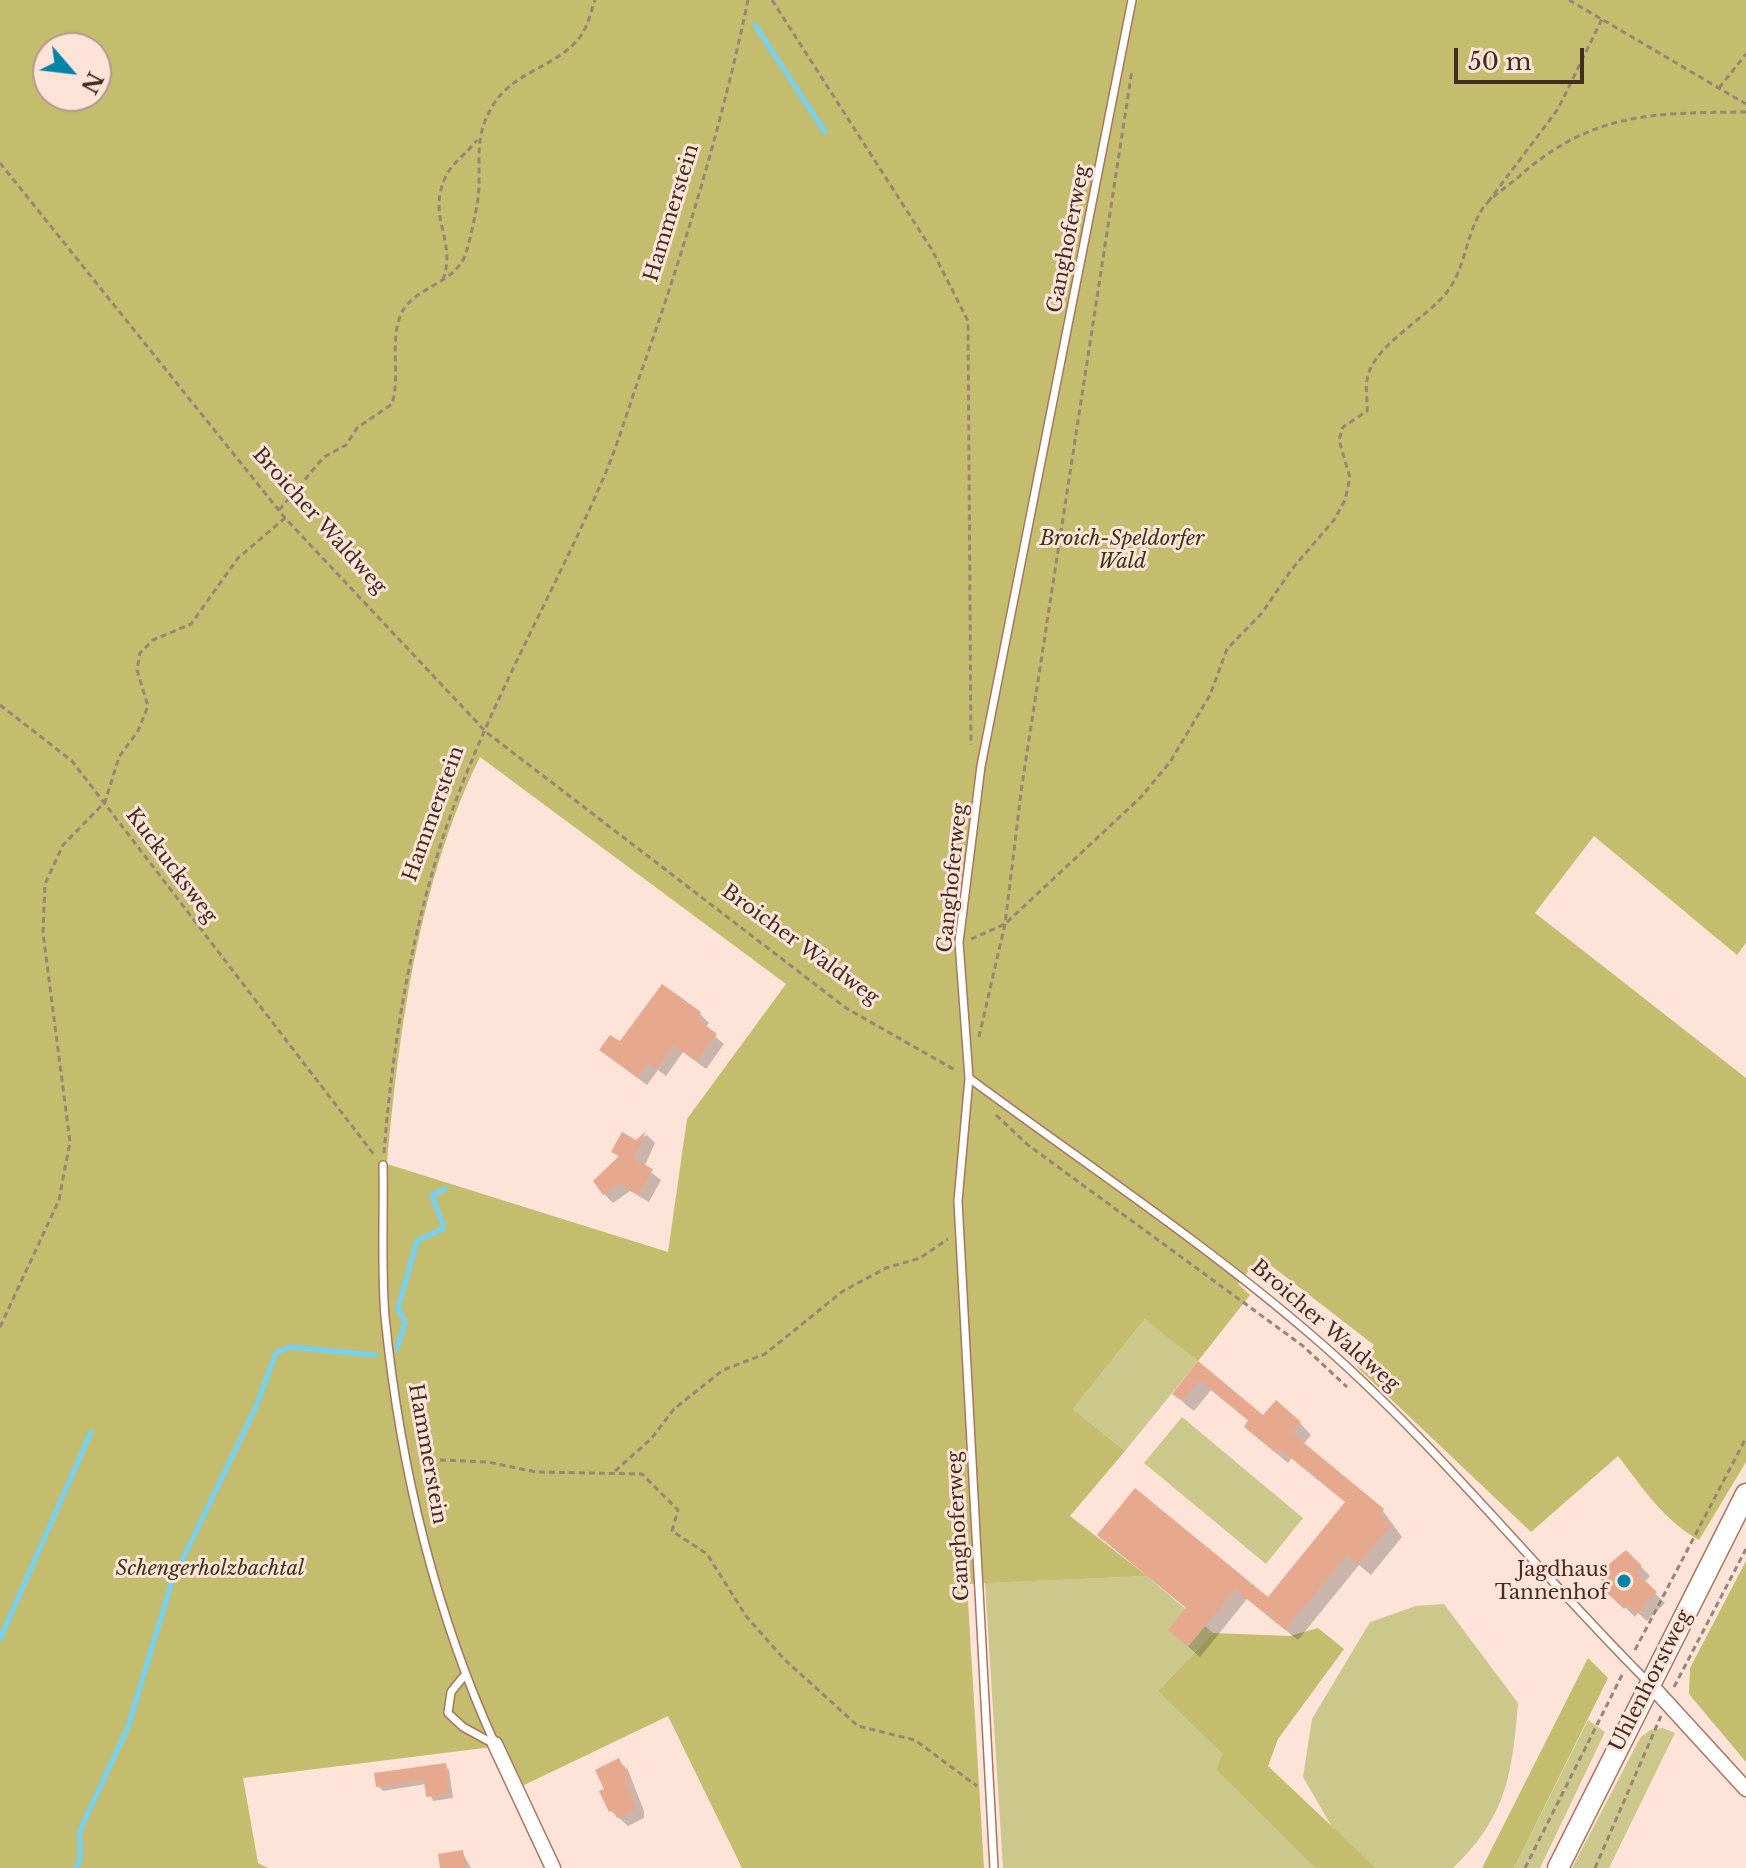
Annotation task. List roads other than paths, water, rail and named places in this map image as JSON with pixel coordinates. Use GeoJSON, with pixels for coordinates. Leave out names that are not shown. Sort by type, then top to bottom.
{"type":"FeatureCollection","features":[{"type":"Feature","properties":{"kind":"main road","name":"Uhlenhorstweg"},"geometry":{"type":"LineString","coordinates":[[1558,1868],[1746,1494]]}},
{"type":"Feature","properties":{"kind":"street","name":"Broicher Waldweg"},"geometry":{"type":"LineString","coordinates":[[1649,1683],[1746,1789]]}},
{"type":"Feature","properties":{"kind":"street","name":"Hammerstein"},"geometry":{"type":"LineString","coordinates":[[495,1744],[553,1868]]}},
{"type":"Feature","properties":{"kind":"lane","name":"Ganghoferweg"},"geometry":{"type":"LineString","coordinates":[[994,1868],[959,1228],[958,1201],[969,1078],[959,942],[981,766],[1132,0]]}},
{"type":"Feature","properties":{"kind":"lane","name":"Broicher Waldweg"},"geometry":{"type":"LineString","coordinates":[[969,1078],[1310,1333],[1403,1420],[1596,1632],[1649,1683]]}},
{"type":"Feature","properties":{"kind":"lane","name":"Hammerstein"},"geometry":{"type":"LineString","coordinates":[[383,1165],[385,1315],[404,1459],[429,1565],[464,1676],[495,1744]]}},
{"type":"Feature","properties":{"kind":"lane"},"geometry":{"type":"LineString","coordinates":[[464,1676],[451,1692],[448,1713],[463,1727],[495,1744]]}},
{"type":"Feature","properties":{"kind":"waterway"},"geometry":{"type":"LineString","coordinates":[[755,25],[825,132]]}},
{"type":"Feature","properties":{"kind":"waterway"},"geometry":{"type":"LineString","coordinates":[[397,1349],[405,1322],[398,1308],[417,1241],[444,1228],[432,1195],[445,1189]]}},
{"type":"Feature","properties":{"kind":"waterway"},"geometry":{"type":"LineString","coordinates":[[76,1868],[80,1860],[80,1830],[128,1727],[172,1581],[255,1409],[276,1353],[290,1347],[375,1355]]}},
{"type":"Feature","properties":{"kind":"waterway"},"geometry":{"type":"LineString","coordinates":[[0,1639],[91,1432]]}},
{"type":"Feature","properties":{"kind":"place","name":"Jagdhaus Tannenhof"},"geometry":{"type":"Point","coordinates":[1624,1581]}},
{"type":"Feature","properties":{"kind":"park label","name":"Broich-Speldorfer Wald"},"geometry":{"type":"Point","coordinates":[1122,550]}},
{"type":"Feature","properties":{"kind":"park label","name":"Schengerholzbachtal"},"geometry":{"type":"Point","coordinates":[210,1569]}}]}
